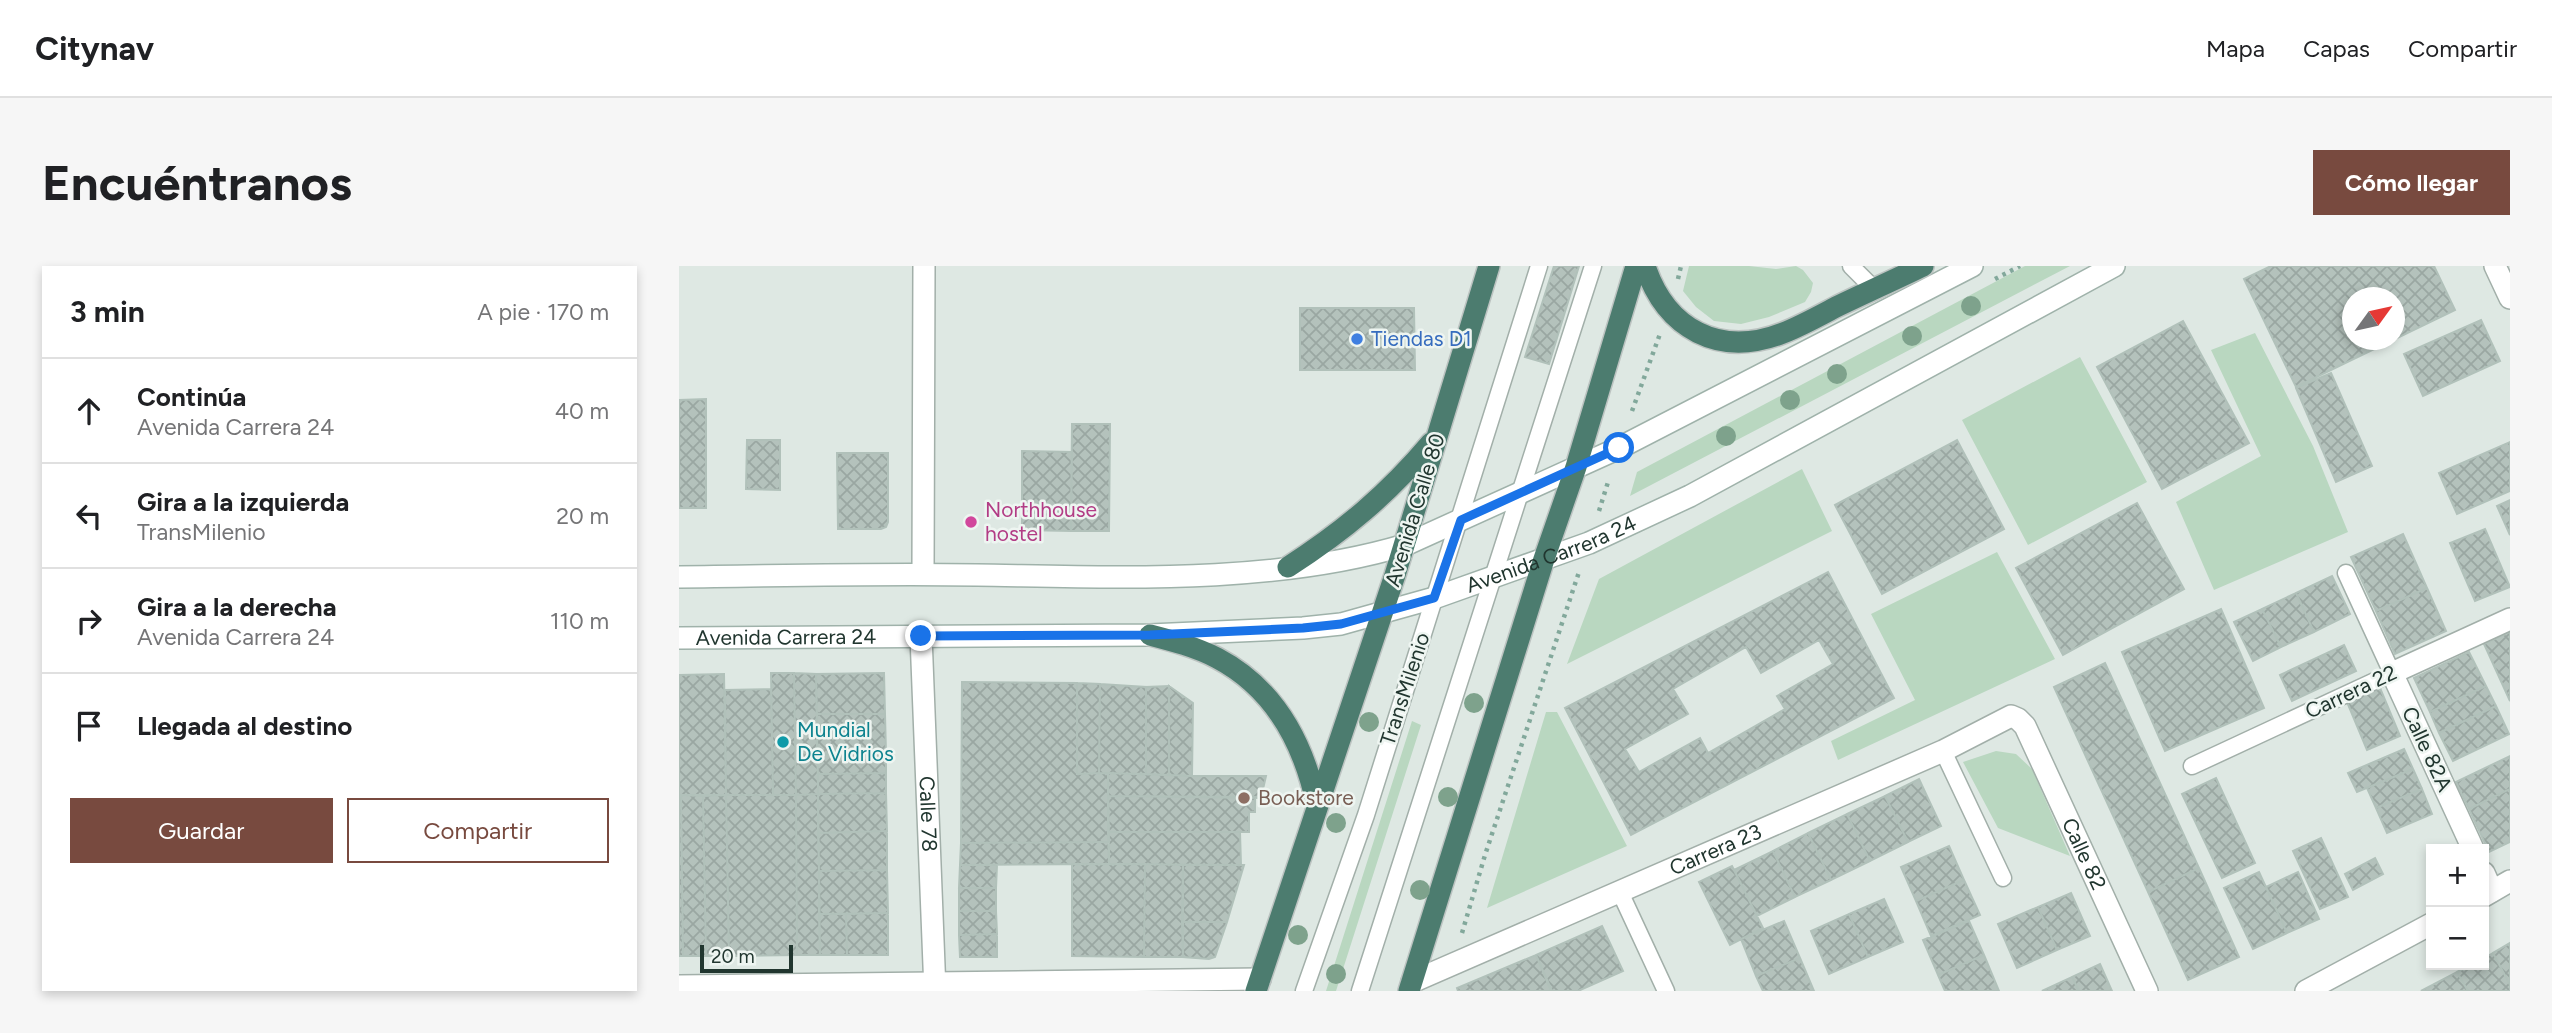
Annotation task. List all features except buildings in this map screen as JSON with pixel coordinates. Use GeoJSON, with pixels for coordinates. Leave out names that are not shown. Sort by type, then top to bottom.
{"type":"FeatureCollection","features":[{"type":"Feature","properties":{"kind":"highway","name":"Avenida Calle 80"},"geometry":{"type":"LineString","coordinates":[[1258,985],[1405,545],[1489,266]]}},
{"type":"Feature","properties":{"kind":"highway"},"geometry":{"type":"LineString","coordinates":[[1411,987],[1544,559],[1576,467],[1636,266]]}},
{"type":"Feature","properties":{"kind":"highway"},"geometry":{"type":"LineString","coordinates":[[1645,266],[1668,311],[1686,327],[1704,337],[1724,342],[1754,340],[1782,334],[1923,266]]}},
{"type":"Feature","properties":{"kind":"highway"},"geometry":{"type":"LineString","coordinates":[[1288,567],[1326,543],[1364,513],[1391,488],[1437,437]]}},
{"type":"Feature","properties":{"kind":"highway"},"geometry":{"type":"LineString","coordinates":[[1150,635],[1188,646],[1218,659],[1249,680],[1273,704],[1296,739],[1317,806]]}},
{"type":"Feature","properties":{"kind":"main road"},"geometry":{"type":"LineString","coordinates":[[923,574],[924,266]]}},
{"type":"Feature","properties":{"kind":"main road"},"geometry":{"type":"LineString","coordinates":[[679,577],[923,574],[1164,576],[1288,567],[1370,556],[1405,545],[1619,448],[1972,266]]}},
{"type":"Feature","properties":{"kind":"main road","name":"Avenida Carrera 24"},"geometry":{"type":"LineString","coordinates":[[679,638],[1150,635],[1303,628],[1341,624],[1382,614],[1589,543],[1691,496],[2114,266]]}},
{"type":"Feature","properties":{"kind":"main road"},"geometry":{"type":"LineString","coordinates":[[2495,266],[2510,298]]}},
{"type":"Feature","properties":{"kind":"main road","name":"Carrera 22"},"geometry":{"type":"LineString","coordinates":[[2392,673],[2510,619]]}},
{"type":"Feature","properties":{"kind":"main road","name":"Calle 78"},"geometry":{"type":"LineString","coordinates":[[921,636],[935,987]]}},
{"type":"Feature","properties":{"kind":"main road","name":"Calle 82A"},"geometry":{"type":"LineString","coordinates":[[2392,673],[2471,844]]}},
{"type":"Feature","properties":{"kind":"main road","name":"Carrera 23"},"geometry":{"type":"LineString","coordinates":[[1411,987],[1452,965],[1943,751],[2002,719],[2011,716],[2018,719]]}},
{"type":"Feature","properties":{"kind":"main road","name":"Calle 82"},"geometry":{"type":"LineString","coordinates":[[2018,719],[2025,726],[2147,991]]}},
{"type":"Feature","properties":{"kind":"main road"},"geometry":{"type":"LineString","coordinates":[[2305,991],[2426,927]]}},
{"type":"Feature","properties":{"kind":"main road"},"geometry":{"type":"LineString","coordinates":[[679,986],[1258,985]]}},
{"type":"Feature","properties":{"kind":"lane","name":"TransMilenio"},"geometry":{"type":"LineString","coordinates":[[1304,991],[1366,815],[1539,266]]}},
{"type":"Feature","properties":{"kind":"lane"},"geometry":{"type":"LineString","coordinates":[[1360,991],[1593,266]]}},
{"type":"Feature","properties":{"kind":"lane"},"geometry":{"type":"LineString","coordinates":[[1851,266],[1874,289]]}},
{"type":"Feature","properties":{"kind":"lane","name":"Calle 82A"},"geometry":{"type":"LineString","coordinates":[[2346,573],[2392,673]]}},
{"type":"Feature","properties":{"kind":"lane","name":"Carrera 22"},"geometry":{"type":"LineString","coordinates":[[2192,766],[2392,673]]}},
{"type":"Feature","properties":{"kind":"lane"},"geometry":{"type":"LineString","coordinates":[[1943,751],[2003,878]]}},
{"type":"Feature","properties":{"kind":"lane"},"geometry":{"type":"LineString","coordinates":[[1620,892],[1666,991]]}},
{"type":"Feature","properties":{"kind":"path"},"geometry":{"type":"LineString","coordinates":[[1452,965],[1485,855],[1681,266]]}},
{"type":"Feature","properties":{"kind":"green space"},"geometry":{"type":"Polygon","coordinates":[[[1689,266],[1776,269],[1796,266],[1803,270],[1813,283],[1805,302],[1769,317],[1741,324],[1714,321],[1696,307],[1683,291],[1689,266]]]}},
{"type":"Feature","properties":{"kind":"green space"},"geometry":{"type":"Polygon","coordinates":[[[2025,266],[2070,266],[1630,496],[1637,472],[2025,266]]]}},
{"type":"Feature","properties":{"kind":"green space"},"geometry":{"type":"Polygon","coordinates":[[[2255,333],[2313,446],[2348,532],[2214,590],[2176,502],[2261,456],[2211,350],[2255,333]]]}},
{"type":"Feature","properties":{"kind":"green space"},"geometry":{"type":"Polygon","coordinates":[[[2080,357],[2147,482],[2028,545],[1962,420],[2080,357]]]}},
{"type":"Feature","properties":{"kind":"green space"},"geometry":{"type":"Polygon","coordinates":[[[1802,469],[1832,531],[1567,664],[1599,579],[1802,469]]]}},
{"type":"Feature","properties":{"kind":"green space"},"geometry":{"type":"Polygon","coordinates":[[[1997,552],[2055,659],[1838,760],[1831,741],[1915,700],[1871,614],[1997,552]]]}},
{"type":"Feature","properties":{"kind":"green space"},"geometry":{"type":"Polygon","coordinates":[[[1546,712],[1557,712],[1627,846],[1487,908],[1546,712]]]}},
{"type":"Feature","properties":{"kind":"green space"},"geometry":{"type":"Polygon","coordinates":[[[1412,721],[1421,725],[1336,991],[1326,991],[1412,721]]]}},
{"type":"Feature","properties":{"kind":"green space"},"geometry":{"type":"Polygon","coordinates":[[[1996,751],[2016,754],[2032,769],[2070,856],[1998,828],[1963,762],[1996,751]]]}},
{"type":"Feature","properties":{"kind":"place","name":"Tiendas D1"},"geometry":{"type":"Point","coordinates":[1357,339]}},
{"type":"Feature","properties":{"kind":"place","name":"Northhouse hostel"},"geometry":{"type":"Point","coordinates":[971,522]}},
{"type":"Feature","properties":{"kind":"place","name":"Mundial De Vidrios"},"geometry":{"type":"Point","coordinates":[783,742]}},
{"type":"Feature","properties":{"kind":"place","name":"Bookstore"},"geometry":{"type":"Point","coordinates":[1244,798]}},
{"type":"Feature","properties":{"kind":"route"},"geometry":{"type":"LineString","coordinates":[[921,636],[1150,635],[1303,628],[1341,624],[1382,614],[1434,598],[1461,520],[1619,448]]}}]}
